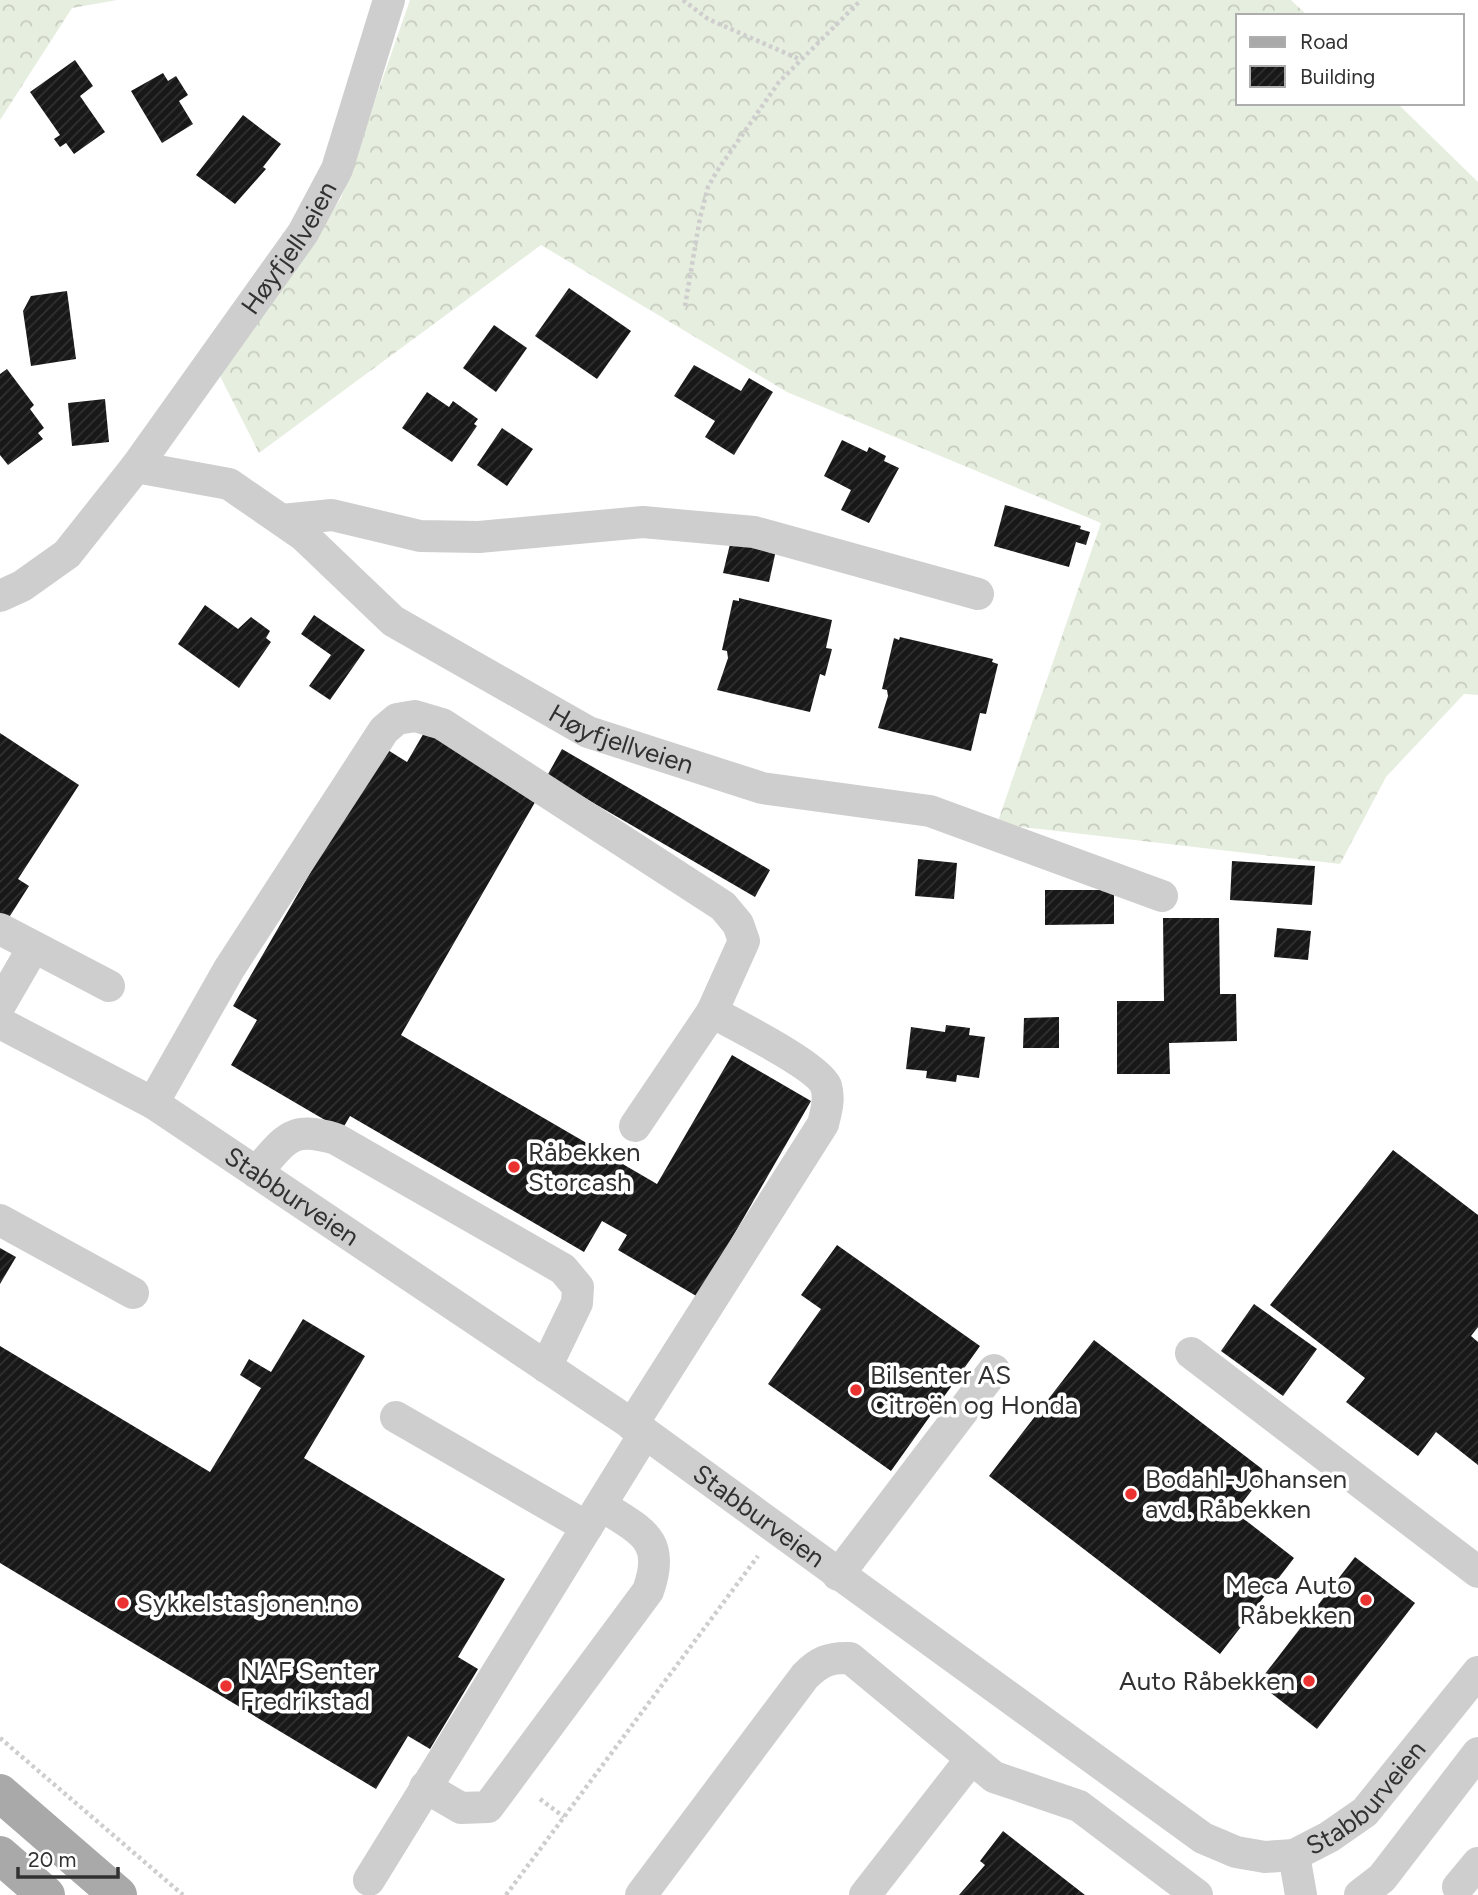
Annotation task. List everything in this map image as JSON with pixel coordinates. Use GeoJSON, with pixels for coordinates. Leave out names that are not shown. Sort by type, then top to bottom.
{"type":"FeatureCollection","features":[{"type":"Feature","properties":{"kind":"main road"},"geometry":{"type":"LineString","coordinates":[[0,1793],[118,1895]]}},
{"type":"Feature","properties":{"kind":"main road"},"geometry":{"type":"LineString","coordinates":[[0,1855],[46,1895]]}},
{"type":"Feature","properties":{"kind":"street","name":"Høyfjellveien"},"geometry":{"type":"LineString","coordinates":[[0,596],[22,586],[68,554],[136,467],[303,233],[337,169],[389,0]]}},
{"type":"Feature","properties":{"kind":"street","name":"Høyfjellveien"},"geometry":{"type":"LineString","coordinates":[[136,467],[229,484],[303,535],[393,621],[588,732],[762,788],[930,811],[1162,896]]}},
{"type":"Feature","properties":{"kind":"street"},"geometry":{"type":"LineString","coordinates":[[282,520],[332,515],[420,536],[479,537],[643,522],[754,532],[978,594]]}},
{"type":"Feature","properties":{"kind":"street"},"geometry":{"type":"LineString","coordinates":[[153,1103],[229,969],[384,730],[397,719],[415,716],[442,724],[723,906],[738,924],[744,941],[712,1012],[635,1126]]}},
{"type":"Feature","properties":{"kind":"street"},"geometry":{"type":"LineString","coordinates":[[0,929],[109,986]]}},
{"type":"Feature","properties":{"kind":"street"},"geometry":{"type":"LineString","coordinates":[[0,1005],[33,948]]}},
{"type":"Feature","properties":{"kind":"street"},"geometry":{"type":"LineString","coordinates":[[369,1880],[594,1516],[639,1429],[823,1124],[828,1100],[825,1084],[812,1069],[712,1012]]}},
{"type":"Feature","properties":{"kind":"street","name":"Stabburveien"},"geometry":{"type":"LineString","coordinates":[[0,1023],[153,1103],[639,1429],[776,1531],[1203,1838],[1236,1852],[1265,1857],[1294,1855],[1329,1837],[1365,1812],[1478,1672]]}},
{"type":"Feature","properties":{"kind":"street"},"geometry":{"type":"LineString","coordinates":[[256,1172],[288,1137],[310,1131],[336,1139],[563,1269],[578,1287],[577,1303],[546,1367]]}},
{"type":"Feature","properties":{"kind":"street"},"geometry":{"type":"LineString","coordinates":[[0,1220],[133,1293]]}},
{"type":"Feature","properties":{"kind":"street"},"geometry":{"type":"LineString","coordinates":[[1191,1353],[1478,1572]]}},
{"type":"Feature","properties":{"kind":"street"},"geometry":{"type":"LineString","coordinates":[[838,1575],[994,1370]]}},
{"type":"Feature","properties":{"kind":"street"},"geometry":{"type":"LineString","coordinates":[[396,1417],[594,1516],[645,1534],[653,1545],[657,1566],[648,1591],[488,1807],[461,1808],[425,1787]]}},
{"type":"Feature","properties":{"kind":"street"},"geometry":{"type":"LineString","coordinates":[[641,1895],[805,1676],[819,1662],[834,1657],[850,1658],[994,1777],[1079,1806],[1198,1895]]}},
{"type":"Feature","properties":{"kind":"street"},"geometry":{"type":"LineString","coordinates":[[1360,1895],[1382,1878],[1478,1753]]}},
{"type":"Feature","properties":{"kind":"street"},"geometry":{"type":"LineString","coordinates":[[865,1895],[971,1759]]}},
{"type":"Feature","properties":{"kind":"street"},"geometry":{"type":"LineString","coordinates":[[1079,1806],[1108,1769]]}},
{"type":"Feature","properties":{"kind":"street"},"geometry":{"type":"LineString","coordinates":[[1294,1855],[1301,1895]]}},
{"type":"Feature","properties":{"kind":"street"},"geometry":{"type":"LineString","coordinates":[[1458,1887],[1478,1863]]}},
{"type":"Feature","properties":{"kind":"path"},"geometry":{"type":"LineString","coordinates":[[683,0],[708,19],[799,59]]}},
{"type":"Feature","properties":{"kind":"path"},"geometry":{"type":"LineString","coordinates":[[685,306],[708,187],[742,134],[799,59],[860,0]]}},
{"type":"Feature","properties":{"kind":"path"},"geometry":{"type":"LineString","coordinates":[[506,1895],[776,1531]]}},
{"type":"Feature","properties":{"kind":"path"},"geometry":{"type":"LineString","coordinates":[[0,1738],[183,1895]]}},
{"type":"Feature","properties":{"kind":"path"},"geometry":{"type":"LineString","coordinates":[[540,1799],[564,1817]]}},
{"type":"Feature","properties":{"kind":"green space"},"geometry":{"type":"Polygon","coordinates":[[[0,0],[117,0],[72,8],[0,120],[0,0]]]}},
{"type":"Feature","properties":{"kind":"green space"},"geometry":{"type":"Polygon","coordinates":[[[410,0],[1291,0],[1306,14],[1236,14],[1236,105],[1399,105],[1478,182],[1478,695],[1464,694],[1386,777],[1340,864],[997,824],[1101,523],[787,392],[541,245],[259,453],[219,374],[341,198],[410,0]]]}},
{"type":"Feature","properties":{"kind":"building"},"geometry":{"type":"Polygon","coordinates":[[[75,60],[93,86],[80,96],[105,132],[74,154],[66,143],[60,147],[54,139],[60,135],[30,92],[75,60]]]}},
{"type":"Feature","properties":{"kind":"building"},"geometry":{"type":"Polygon","coordinates":[[[163,73],[168,81],[176,76],[188,95],[179,101],[193,124],[162,143],[131,91],[163,73]]]}},
{"type":"Feature","properties":{"kind":"building"},"geometry":{"type":"Polygon","coordinates":[[[243,115],[281,144],[263,167],[266,169],[235,204],[196,175],[243,115]]]}},
{"type":"Feature","properties":{"kind":"building"},"geometry":{"type":"Polygon","coordinates":[[[569,288],[631,331],[597,379],[535,336],[569,288]]]}},
{"type":"Feature","properties":{"kind":"building"},"geometry":{"type":"Polygon","coordinates":[[[67,291],[76,359],[31,366],[23,311],[31,296],[67,291]]]}},
{"type":"Feature","properties":{"kind":"building"},"geometry":{"type":"Polygon","coordinates":[[[494,325],[527,348],[496,392],[463,368],[494,325]]]}},
{"type":"Feature","properties":{"kind":"building"},"geometry":{"type":"Polygon","coordinates":[[[694,365],[741,391],[749,378],[773,392],[734,455],[705,437],[715,421],[674,396],[694,365]]]}},
{"type":"Feature","properties":{"kind":"building"},"geometry":{"type":"Polygon","coordinates":[[[7,369],[34,405],[30,409],[44,428],[38,433],[43,439],[8,465],[0,455],[0,374],[7,369]]]}},
{"type":"Feature","properties":{"kind":"building"},"geometry":{"type":"Polygon","coordinates":[[[427,392],[449,407],[453,401],[478,419],[474,424],[477,426],[452,462],[402,428],[427,392]]]}},
{"type":"Feature","properties":{"kind":"building"},"geometry":{"type":"Polygon","coordinates":[[[105,399],[109,442],[72,446],[68,403],[105,399]]]}},
{"type":"Feature","properties":{"kind":"building"},"geometry":{"type":"Polygon","coordinates":[[[502,428],[533,449],[507,486],[477,465],[502,428]]]}},
{"type":"Feature","properties":{"kind":"building"},"geometry":{"type":"Polygon","coordinates":[[[842,440],[867,452],[869,447],[886,456],[884,461],[899,468],[869,523],[841,510],[851,490],[824,476],[842,440]]]}},
{"type":"Feature","properties":{"kind":"building"},"geometry":{"type":"Polygon","coordinates":[[[1005,505],[1081,526],[1080,529],[1090,532],[1086,545],[1076,542],[1069,567],[994,546],[1005,505]]]}},
{"type":"Feature","properties":{"kind":"building"},"geometry":{"type":"Polygon","coordinates":[[[731,540],[776,550],[769,582],[723,573],[731,540]]]}},
{"type":"Feature","properties":{"kind":"building"},"geometry":{"type":"Polygon","coordinates":[[[739,598],[832,620],[826,648],[832,649],[825,676],[820,674],[810,712],[717,690],[728,658],[727,651],[722,650],[733,600],[739,601],[739,598]]]}},
{"type":"Feature","properties":{"kind":"building"},"geometry":{"type":"Polygon","coordinates":[[[205,605],[238,629],[251,617],[270,631],[266,638],[271,642],[239,688],[178,644],[205,605]]]}},
{"type":"Feature","properties":{"kind":"building"},"geometry":{"type":"Polygon","coordinates":[[[314,615],[365,650],[330,700],[309,686],[331,655],[301,634],[314,615]]]}},
{"type":"Feature","properties":{"kind":"building"},"geometry":{"type":"Polygon","coordinates":[[[900,637],[993,659],[992,662],[998,664],[986,714],[980,713],[971,751],[878,728],[888,696],[887,690],[882,689],[894,638],[899,640],[900,637]]]}},
{"type":"Feature","properties":{"kind":"building"},"geometry":{"type":"Polygon","coordinates":[[[425,731],[538,797],[401,1035],[657,1184],[732,1055],[811,1101],[698,1297],[618,1250],[627,1235],[602,1221],[584,1252],[350,1116],[342,1130],[231,1065],[257,1020],[233,1006],[383,747],[407,762],[425,731]]]}},
{"type":"Feature","properties":{"kind":"building"},"geometry":{"type":"Polygon","coordinates":[[[0,733],[79,785],[18,879],[29,886],[8,919],[0,913],[0,733]]]}},
{"type":"Feature","properties":{"kind":"building"},"geometry":{"type":"Polygon","coordinates":[[[562,749],[770,870],[755,897],[547,776],[562,749]]]}},
{"type":"Feature","properties":{"kind":"building"},"geometry":{"type":"Polygon","coordinates":[[[918,859],[957,863],[954,899],[915,896],[918,859]]]}},
{"type":"Feature","properties":{"kind":"building"},"geometry":{"type":"Polygon","coordinates":[[[1232,861],[1315,866],[1312,905],[1230,900],[1232,861]]]}},
{"type":"Feature","properties":{"kind":"building"},"geometry":{"type":"Polygon","coordinates":[[[1045,890],[1114,890],[1114,924],[1045,925],[1045,890]]]}},
{"type":"Feature","properties":{"kind":"building"},"geometry":{"type":"Polygon","coordinates":[[[1163,918],[1219,918],[1220,994],[1236,994],[1237,1041],[1169,1043],[1170,1074],[1117,1074],[1117,1001],[1164,1001],[1163,918]]]}},
{"type":"Feature","properties":{"kind":"building"},"geometry":{"type":"Polygon","coordinates":[[[1277,928],[1311,931],[1308,960],[1274,957],[1277,928]]]}},
{"type":"Feature","properties":{"kind":"building"},"geometry":{"type":"Polygon","coordinates":[[[1059,1017],[1059,1048],[1023,1048],[1024,1018],[1059,1017]]]}},
{"type":"Feature","properties":{"kind":"building"},"geometry":{"type":"Polygon","coordinates":[[[946,1025],[970,1028],[969,1035],[985,1037],[979,1078],[957,1075],[956,1082],[926,1078],[927,1071],[906,1069],[911,1027],[945,1032],[946,1025]]]}},
{"type":"Feature","properties":{"kind":"building"},"geometry":{"type":"Polygon","coordinates":[[[1393,1150],[1478,1215],[1478,1327],[1471,1336],[1478,1342],[1478,1465],[1436,1432],[1418,1456],[1346,1402],[1365,1378],[1270,1305],[1393,1150]]]}},
{"type":"Feature","properties":{"kind":"building"},"geometry":{"type":"Polygon","coordinates":[[[837,1245],[980,1346],[891,1471],[768,1384],[821,1309],[801,1295],[837,1245]]]}},
{"type":"Feature","properties":{"kind":"building"},"geometry":{"type":"Polygon","coordinates":[[[0,1248],[16,1257],[0,1284],[0,1248]]]}},
{"type":"Feature","properties":{"kind":"building"},"geometry":{"type":"Polygon","coordinates":[[[1254,1304],[1317,1349],[1283,1396],[1221,1351],[1254,1304]]]}},
{"type":"Feature","properties":{"kind":"building"},"geometry":{"type":"Polygon","coordinates":[[[303,1319],[365,1356],[304,1458],[505,1579],[458,1657],[478,1669],[430,1749],[408,1736],[376,1789],[0,1563],[0,1346],[210,1472],[261,1388],[240,1375],[249,1359],[271,1372],[303,1319]]]}},
{"type":"Feature","properties":{"kind":"building","name":"Bodahl-Johansen avd. Råbekken"},"geometry":{"type":"Polygon","coordinates":[[[1094,1340],[1266,1472],[1235,1512],[1294,1558],[1220,1654],[989,1476],[1094,1340]]]}},
{"type":"Feature","properties":{"kind":"building"},"geometry":{"type":"Polygon","coordinates":[[[1355,1557],[1415,1603],[1317,1729],[1258,1683],[1355,1557]]]}},
{"type":"Feature","properties":{"kind":"building"},"geometry":{"type":"Polygon","coordinates":[[[1003,1831],[1085,1895],[959,1895],[985,1865],[980,1861],[1003,1831]]]}},
{"type":"Feature","properties":{"kind":"place","name":"Råbekken Storcash"},"geometry":{"type":"Point","coordinates":[514,1167]}},
{"type":"Feature","properties":{"kind":"place","name":"Bilsenter AS Citroën og Honda"},"geometry":{"type":"Point","coordinates":[856,1390]}},
{"type":"Feature","properties":{"kind":"place","name":"Bodahl-Johansen avd. Råbekken"},"geometry":{"type":"Point","coordinates":[1131,1494]}},
{"type":"Feature","properties":{"kind":"place","name":"Meca Auto Råbekken"},"geometry":{"type":"Point","coordinates":[1366,1600]}},
{"type":"Feature","properties":{"kind":"place","name":"Sykkelstasjonen.no"},"geometry":{"type":"Point","coordinates":[123,1603]}},
{"type":"Feature","properties":{"kind":"place","name":"Auto Råbekken"},"geometry":{"type":"Point","coordinates":[1309,1681]}},
{"type":"Feature","properties":{"kind":"place","name":"NAF Senter Fredrikstad"},"geometry":{"type":"Point","coordinates":[226,1686]}}]}
